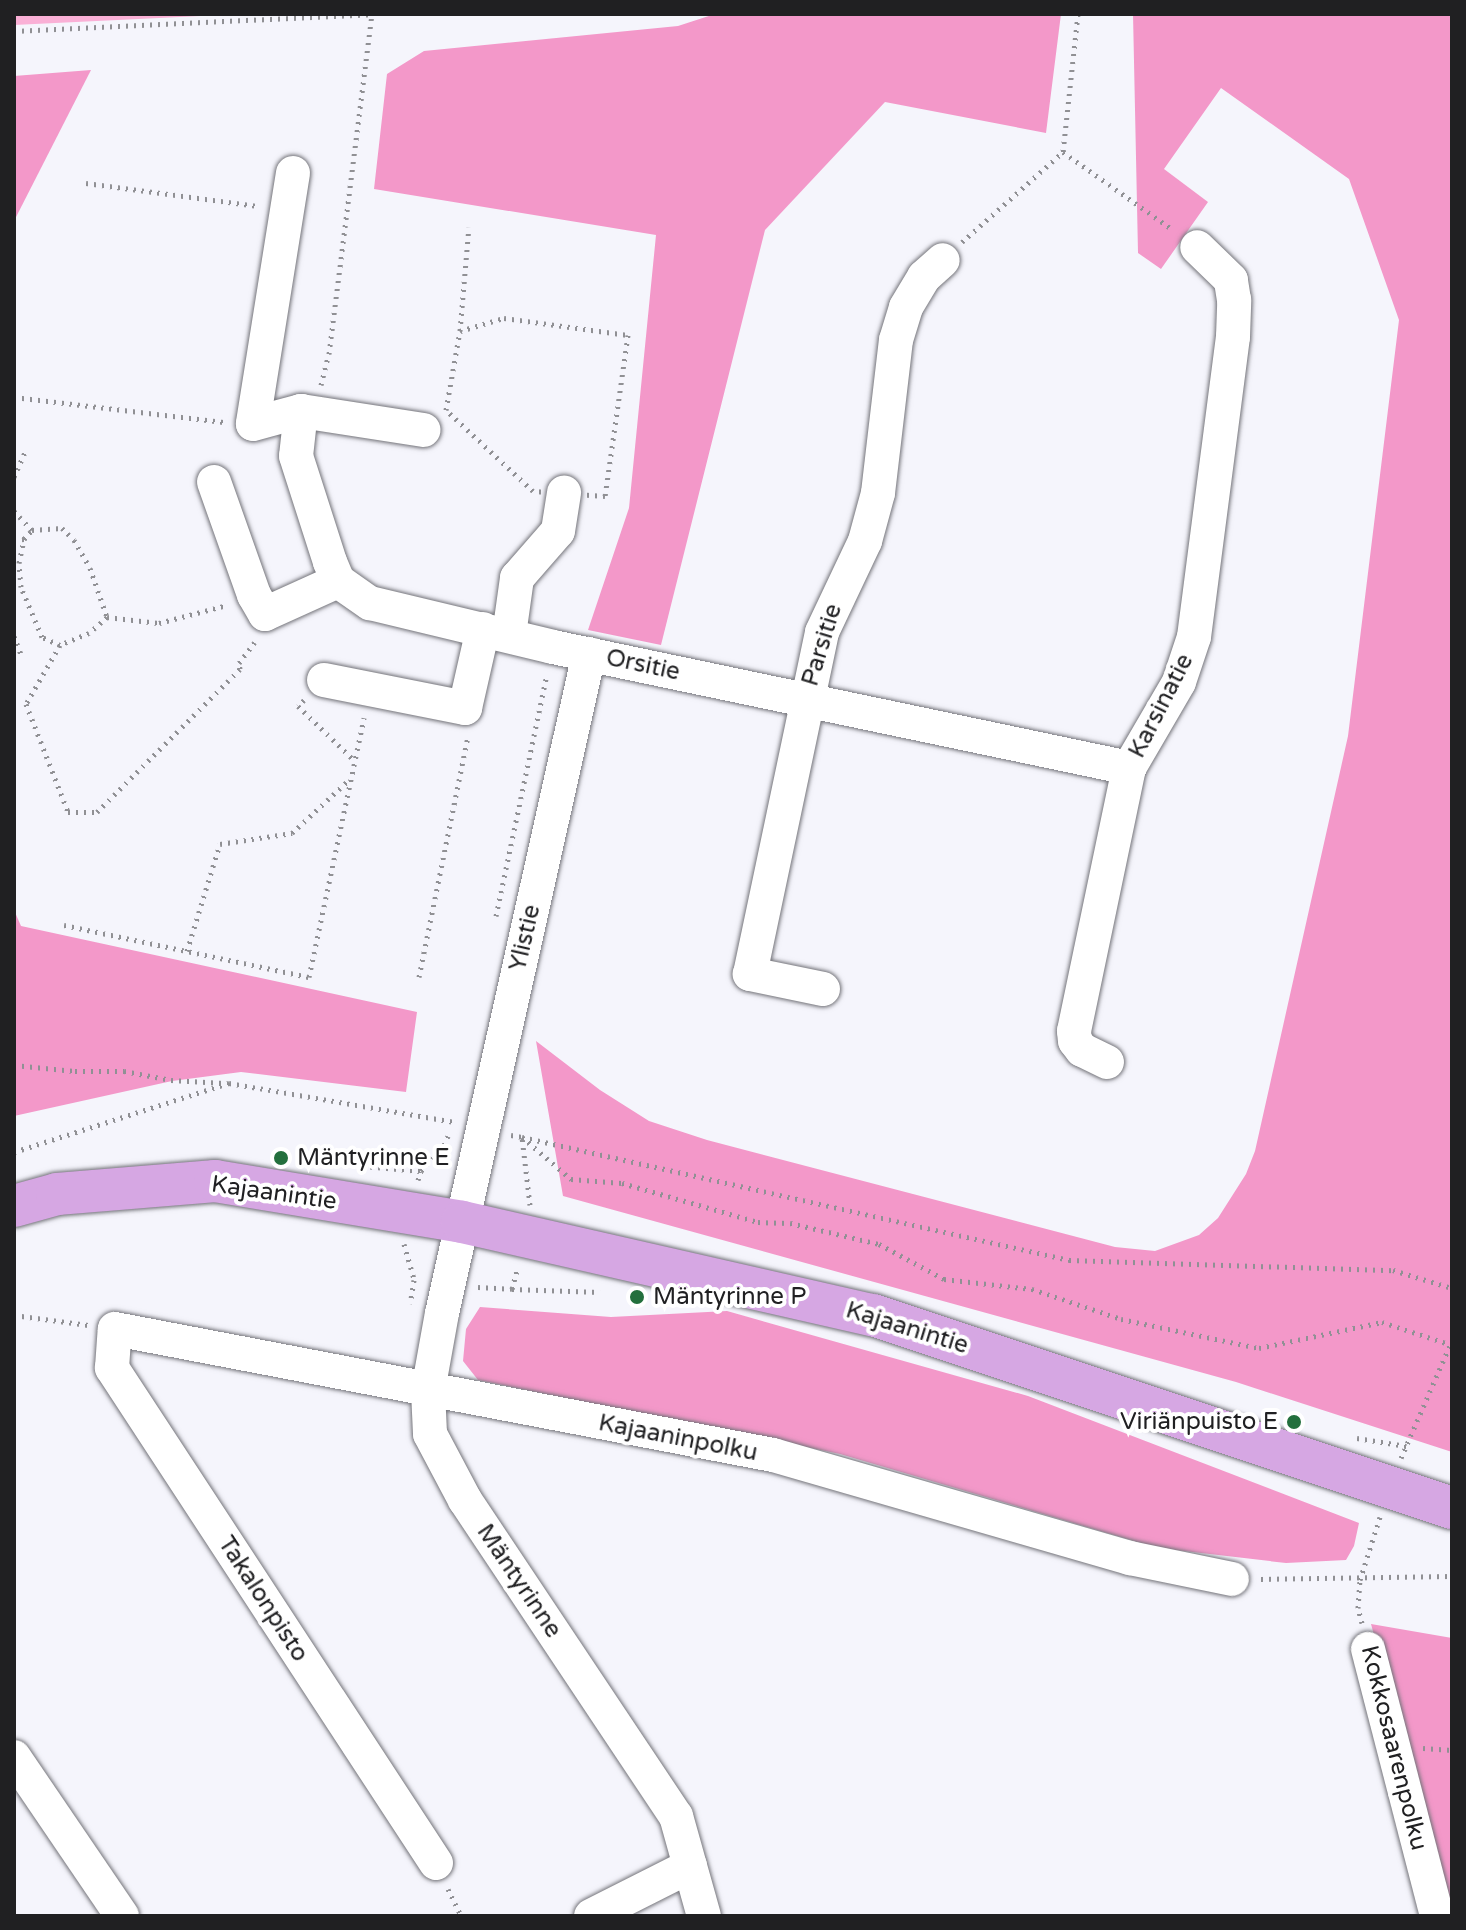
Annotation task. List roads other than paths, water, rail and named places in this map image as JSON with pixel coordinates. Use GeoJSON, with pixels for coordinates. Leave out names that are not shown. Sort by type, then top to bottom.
{"type":"FeatureCollection","features":[{"type":"Feature","properties":{"kind":"main road","name":"Kajaanintie"},"geometry":{"type":"LineString","coordinates":[[14,1206],[57,1194],[215,1181],[462,1222],[873,1315],[1452,1508]]}},
{"type":"Feature","properties":{"kind":"street"},"geometry":{"type":"LineString","coordinates":[[293,173],[253,424],[301,411],[424,430]]}},
{"type":"Feature","properties":{"kind":"street","name":"Karsinatie"},"geometry":{"type":"LineString","coordinates":[[1107,1062],[1082,1050],[1075,1041],[1074,1031],[1129,768],[1179,682],[1188,660],[1197,621],[1233,337],[1231,280],[1197,247]]}},
{"type":"Feature","properties":{"kind":"street","name":"Parsitie"},"geometry":{"type":"LineString","coordinates":[[823,989],[750,974],[822,632],[865,541],[878,493],[896,340],[906,307],[924,277],[943,260]]}},
{"type":"Feature","properties":{"kind":"street"},"geometry":{"type":"LineString","coordinates":[[214,482],[260,605],[338,581],[296,456],[301,411]]}},
{"type":"Feature","properties":{"kind":"street"},"geometry":{"type":"LineString","coordinates":[[324,680],[465,708],[517,578],[558,531],[564,492]]}},
{"type":"Feature","properties":{"kind":"street","name":"Orsitie"},"geometry":{"type":"LineString","coordinates":[[338,581],[357,596],[385,608],[553,647],[1129,768]]}},
{"type":"Feature","properties":{"kind":"street","name":"Ylistie"},"geometry":{"type":"LineString","coordinates":[[462,1222],[468,1125],[589,654]]}},
{"type":"Feature","properties":{"kind":"street","name":"Mäntyrinne"},"geometry":{"type":"LineString","coordinates":[[462,1222],[428,1391],[430,1434],[465,1500],[676,1816],[704,1916]]}},
{"type":"Feature","properties":{"kind":"street","name":"Kajaaninpolku"},"geometry":{"type":"LineString","coordinates":[[115,1329],[773,1455],[1130,1558],[1232,1579]]}},
{"type":"Feature","properties":{"kind":"street","name":"Takalonpisto"},"geometry":{"type":"LineString","coordinates":[[115,1329],[112,1368],[436,1863]]}},
{"type":"Feature","properties":{"kind":"street","name":"Kokkosaarenpolku"},"geometry":{"type":"LineString","coordinates":[[1368,1649],[1437,1916]]}},
{"type":"Feature","properties":{"kind":"street"},"geometry":{"type":"LineString","coordinates":[[14,1757],[122,1916]]}},
{"type":"Feature","properties":{"kind":"street"},"geometry":{"type":"LineString","coordinates":[[591,1916],[690,1866]]}},
{"type":"Feature","properties":{"kind":"place","name":"Mäntyrinne E"},"geometry":{"type":"Point","coordinates":[281,1158]}},
{"type":"Feature","properties":{"kind":"place","name":"Mäntyrinne P"},"geometry":{"type":"Point","coordinates":[637,1297]}},
{"type":"Feature","properties":{"kind":"place","name":"Viriänpuisto E"},"geometry":{"type":"Point","coordinates":[1294,1422]}}]}
